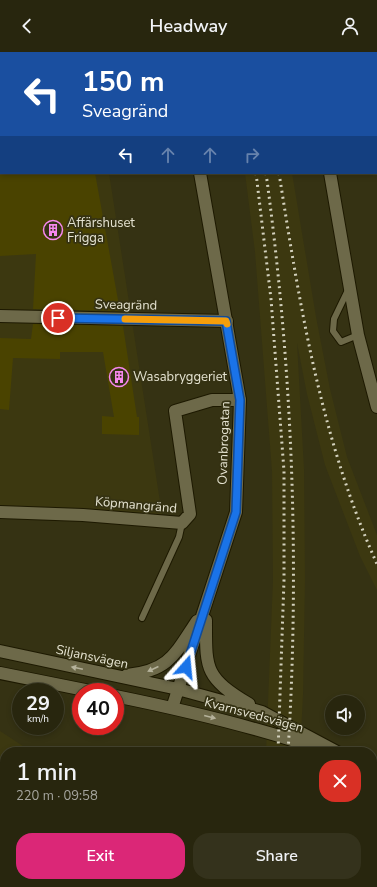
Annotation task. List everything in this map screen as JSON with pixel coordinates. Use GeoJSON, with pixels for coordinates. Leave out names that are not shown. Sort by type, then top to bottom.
{"type":"FeatureCollection","features":[{"type":"Feature","properties":{"kind":"street","name":"Ovanbrogatan"},"geometry":{"type":"LineString","coordinates":[[172,708],[206,609],[236,512],[240,400],[200,174]]}},
{"type":"Feature","properties":{"kind":"street"},"geometry":{"type":"LineString","coordinates":[[330,174],[358,335],[377,407]]}},
{"type":"Feature","properties":{"kind":"street","name":"Sveagränd"},"geometry":{"type":"LineString","coordinates":[[0,316],[226,321]]}},
{"type":"Feature","properties":{"kind":"street","name":"Köpmangränd"},"geometry":{"type":"LineString","coordinates":[[0,512],[83,515],[182,523],[190,514],[176,411],[212,400],[240,400]]}},
{"type":"Feature","properties":{"kind":"street"},"geometry":{"type":"LineString","coordinates":[[115,676],[145,673],[160,666],[174,656],[206,609]]}},
{"type":"Feature","properties":{"kind":"street"},"geometry":{"type":"LineString","coordinates":[[206,609],[206,658],[210,671],[219,683],[229,692],[262,712]]}},
{"type":"Feature","properties":{"kind":"street","name":"Siljansvägen"},"geometry":{"type":"LineString","coordinates":[[0,651],[178,689]]}},
{"type":"Feature","properties":{"kind":"street"},"geometry":{"type":"LineString","coordinates":[[0,673],[72,687]]}},
{"type":"Feature","properties":{"kind":"street","name":"Kvarnsvedsvägen"},"geometry":{"type":"LineString","coordinates":[[178,689],[262,712],[328,747]]}},
{"type":"Feature","properties":{"kind":"street"},"geometry":{"type":"LineString","coordinates":[[124,698],[172,708]]}},
{"type":"Feature","properties":{"kind":"street","name":"Kvarnsvedsvägen"},"geometry":{"type":"LineString","coordinates":[[172,708],[282,736],[314,747]]}},
{"type":"Feature","properties":{"kind":"lane"},"geometry":{"type":"LineString","coordinates":[[350,287],[334,319],[332,331],[342,342],[358,335]]}},
{"type":"Feature","properties":{"kind":"lane"},"geometry":{"type":"LineString","coordinates":[[142,618],[179,537],[182,523]]}},
{"type":"Feature","properties":{"kind":"shaded area"},"geometry":{"type":"Polygon","coordinates":[[[0,174],[109,174],[163,521],[0,512],[0,174]]]}},
{"type":"Feature","properties":{"kind":"shaded area"},"geometry":{"type":"Polygon","coordinates":[[[245,174],[292,174],[316,317],[330,389],[347,457],[377,535],[377,590],[360,556],[325,465],[307,394],[297,343],[304,469],[305,579],[303,695],[300,747],[266,747],[273,580],[272,471],[255,252],[245,174]]]}},
{"type":"Feature","properties":{"kind":"shaded area"},"geometry":{"type":"Polygon","coordinates":[[[0,731],[24,747],[0,747],[0,731]]]}},
{"type":"Feature","properties":{"kind":"building","name":"Affärshuset Frigga"},"geometry":{"type":"Polygon","coordinates":[[[0,174],[95,174],[120,311],[33,309],[36,254],[0,256],[0,174]]]}},
{"type":"Feature","properties":{"kind":"building"},"geometry":{"type":"Polygon","coordinates":[[[33,324],[123,326],[137,417],[139,417],[139,435],[102,434],[102,416],[114,417],[103,352],[60,352],[60,359],[13,358],[9,410],[0,409],[0,338],[31,339],[33,324]]]}},
{"type":"Feature","properties":{"kind":"railway"},"geometry":{"type":"LineString","coordinates":[[256,174],[271,299],[284,471],[284,580],[278,747]]}},
{"type":"Feature","properties":{"kind":"railway"},"geometry":{"type":"LineString","coordinates":[[266,174],[282,317],[288,390],[291,462],[293,607],[292,680],[288,747]]}},
{"type":"Feature","properties":{"kind":"railway"},"geometry":{"type":"LineString","coordinates":[[279,174],[304,323],[327,421],[341,469],[377,564]]}},
{"type":"Feature","properties":{"kind":"slow traffic"},"geometry":{"type":"LineString","coordinates":[[125,319],[226,321],[227,324]]}},
{"type":"Feature","properties":{"kind":"place","name":"Affärshuset Frigga"},"geometry":{"type":"Point","coordinates":[53,230]}},
{"type":"Feature","properties":{"kind":"place","name":"Wasabryggeriet"},"geometry":{"type":"Point","coordinates":[119,377]}},
{"type":"Feature","properties":{"kind":"route"},"geometry":{"type":"LineString","coordinates":[[58,318],[226,321],[240,400],[236,512],[206,609],[186,667]]}}]}
